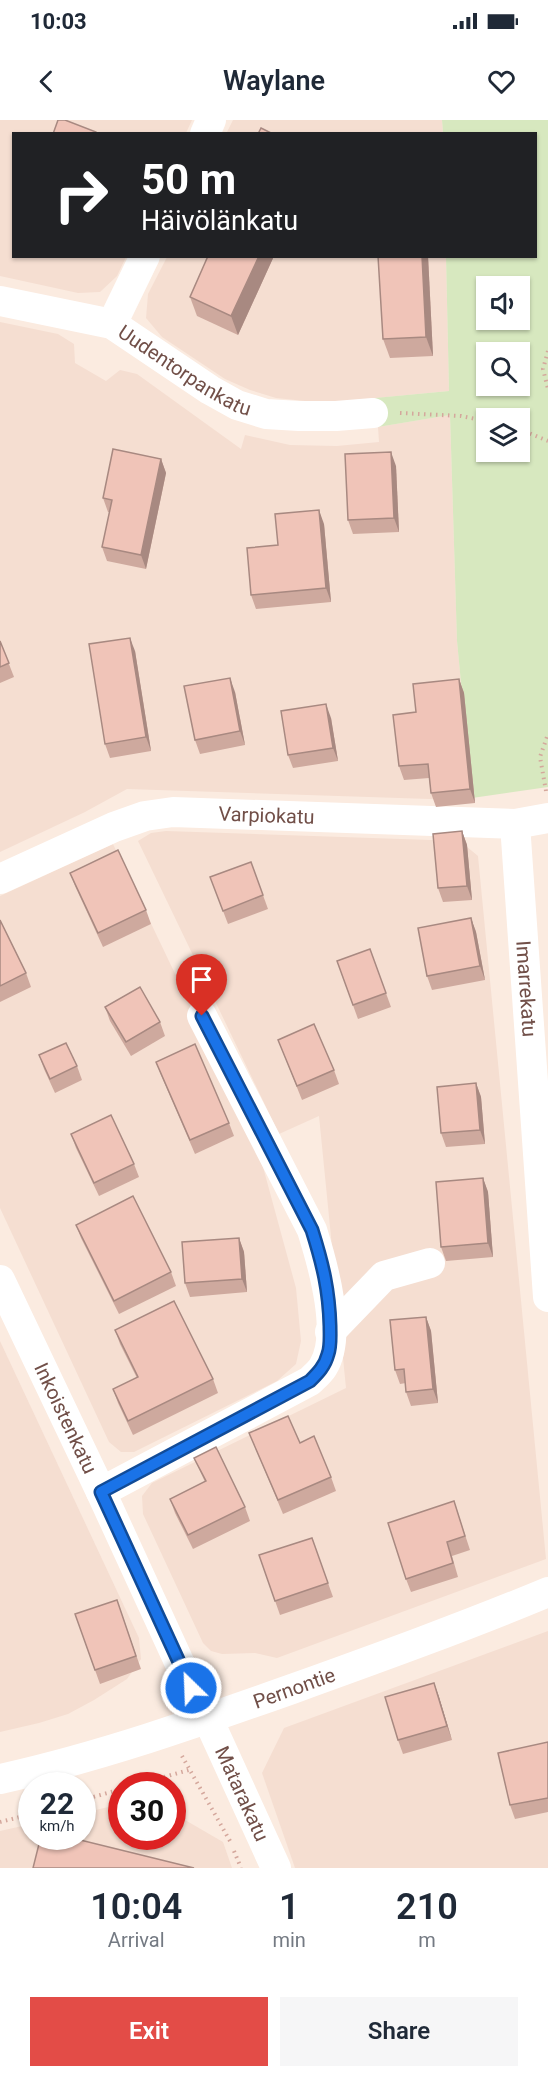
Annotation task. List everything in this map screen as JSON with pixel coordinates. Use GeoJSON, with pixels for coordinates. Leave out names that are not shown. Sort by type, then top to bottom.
{"type":"FeatureCollection","features":[{"type":"Feature","properties":{"kind":"street"},"geometry":{"type":"LineString","coordinates":[[112,324],[144,258]]}},
{"type":"Feature","properties":{"kind":"street","name":"Uudentorpankatu"},"geometry":{"type":"LineString","coordinates":[[0,301],[112,324],[210,390],[237,405],[266,414],[336,416],[373,413]]}},
{"type":"Feature","properties":{"kind":"street","name":"Varpiokatu"},"geometry":{"type":"LineString","coordinates":[[0,879],[114,827],[146,816],[173,812],[515,824],[547,805]]}},
{"type":"Feature","properties":{"kind":"street","name":"Imarrekatu"},"geometry":{"type":"LineString","coordinates":[[515,824],[548,1297]]}},
{"type":"Feature","properties":{"kind":"street"},"geometry":{"type":"LineString","coordinates":[[101,1492],[310,1381],[322,1368],[329,1353],[329,1295],[322,1261],[312,1230],[202,1016]]}},
{"type":"Feature","properties":{"kind":"street"},"geometry":{"type":"LineString","coordinates":[[330,1332],[384,1276],[430,1263]]}},
{"type":"Feature","properties":{"kind":"street","name":"Inkoistenkatu"},"geometry":{"type":"LineString","coordinates":[[0,1280],[197,1701],[208,1719]]}},
{"type":"Feature","properties":{"kind":"street","name":"Pernontie"},"geometry":{"type":"LineString","coordinates":[[0,1779],[60,1766],[119,1749],[208,1719],[395,1652],[548,1592]]}},
{"type":"Feature","properties":{"kind":"street","name":"Matarakatu"},"geometry":{"type":"LineString","coordinates":[[208,1719],[276,1868]]}},
{"type":"Feature","properties":{"kind":"path"},"geometry":{"type":"LineString","coordinates":[[548,351],[543,369],[548,389]]}},
{"type":"Feature","properties":{"kind":"path"},"geometry":{"type":"LineString","coordinates":[[373,413],[412,412],[476,419]]}},
{"type":"Feature","properties":{"kind":"path"},"geometry":{"type":"LineString","coordinates":[[530,434],[548,441]]}},
{"type":"Feature","properties":{"kind":"path"},"geometry":{"type":"LineString","coordinates":[[547,805],[540,757],[548,734]]}},
{"type":"Feature","properties":{"kind":"path"},"geometry":{"type":"LineString","coordinates":[[171,1731],[189,1770],[230,1842],[241,1868]]}},
{"type":"Feature","properties":{"kind":"path"},"geometry":{"type":"LineString","coordinates":[[182,1772],[189,1770]]}},
{"type":"Feature","properties":{"kind":"path"},"geometry":{"type":"LineString","coordinates":[[0,1822],[18,1818]]}},
{"type":"Feature","properties":{"kind":"shaded area"},"geometry":{"type":"Polygon","coordinates":[[[0,120],[192,120],[186,132],[12,132],[12,258],[126,258],[117,276],[100,292],[78,293],[0,276],[0,120]]]}},
{"type":"Feature","properties":{"kind":"shaded area"},"geometry":{"type":"Polygon","coordinates":[[[233,120],[442,120],[443,132],[227,132],[233,120]]]}},
{"type":"Feature","properties":{"kind":"shaded area"},"geometry":{"type":"Polygon","coordinates":[[[166,258],[446,258],[449,391],[334,402],[276,398],[250,390],[225,379],[162,337],[146,318],[148,294],[166,258]]]}},
{"type":"Feature","properties":{"kind":"shaded area"},"geometry":{"type":"Polygon","coordinates":[[[0,322],[58,334],[74,344],[75,363],[106,381],[120,370],[137,374],[241,449],[245,435],[290,445],[337,446],[379,442],[378,427],[450,415],[457,641],[471,785],[460,800],[127,789],[85,812],[0,852],[0,322]]]}},
{"type":"Feature","properties":{"kind":"shaded area"},"geometry":{"type":"Polygon","coordinates":[[[166,831],[460,841],[478,856],[546,1559],[277,1658],[255,1653],[222,1654],[211,1651],[203,1643],[143,1514],[142,1496],[152,1483],[346,1388],[319,1116],[279,1134],[138,841],[151,833],[166,831]]]}},
{"type":"Feature","properties":{"kind":"shaded area"},"geometry":{"type":"Polygon","coordinates":[[[113,844],[257,1145],[296,1288],[301,1341],[296,1364],[277,1381],[134,1452],[121,1452],[109,1442],[0,1208],[0,896],[113,844]]]}},
{"type":"Feature","properties":{"kind":"shaded area"},"geometry":{"type":"Polygon","coordinates":[[[0,1341],[139,1638],[141,1659],[127,1679],[68,1714],[0,1732],[0,1341]]]}},
{"type":"Feature","properties":{"kind":"shaded area"},"geometry":{"type":"Polygon","coordinates":[[[548,1631],[548,1868],[295,1868],[262,1773],[284,1728],[548,1631]]]}},
{"type":"Feature","properties":{"kind":"shaded area"},"geometry":{"type":"Polygon","coordinates":[[[108,1807],[108,1850],[186,1850],[186,1821],[223,1842],[232,1868],[0,1868],[0,1831],[18,1827],[18,1850],[96,1850],[96,1810],[108,1807]]]}},
{"type":"Feature","properties":{"kind":"green space"},"geometry":{"type":"Polygon","coordinates":[[[442,120],[548,120],[548,787],[472,798],[457,641],[450,415],[378,427],[375,398],[449,391],[446,258],[537,258],[537,132],[443,132],[442,120]]]}},
{"type":"Feature","properties":{"kind":"building"},"geometry":{"type":"Polygon","coordinates":[[[58,120],[65,120],[96,132],[54,132],[58,120]]]}},
{"type":"Feature","properties":{"kind":"building"},"geometry":{"type":"Polygon","coordinates":[[[207,258],[258,258],[231,316],[190,297],[207,258]]]}},
{"type":"Feature","properties":{"kind":"building"},"geometry":{"type":"Polygon","coordinates":[[[378,258],[422,258],[426,337],[383,339],[378,258]]]}},
{"type":"Feature","properties":{"kind":"building"},"geometry":{"type":"Polygon","coordinates":[[[113,449],[161,459],[141,555],[102,547],[112,500],[103,498],[113,449]]]}},
{"type":"Feature","properties":{"kind":"building"},"geometry":{"type":"Polygon","coordinates":[[[391,452],[394,518],[348,520],[345,454],[391,452]]]}},
{"type":"Feature","properties":{"kind":"building"},"geometry":{"type":"Polygon","coordinates":[[[319,510],[326,588],[251,595],[247,548],[278,545],[275,514],[319,510]]]}},
{"type":"Feature","properties":{"kind":"building"},"geometry":{"type":"Polygon","coordinates":[[[130,638],[146,737],[105,744],[89,644],[130,638]]]}},
{"type":"Feature","properties":{"kind":"building"},"geometry":{"type":"Polygon","coordinates":[[[0,641],[9,663],[0,667],[0,641]]]}},
{"type":"Feature","properties":{"kind":"building"},"geometry":{"type":"Polygon","coordinates":[[[230,678],[240,731],[195,740],[184,686],[230,678]]]}},
{"type":"Feature","properties":{"kind":"building"},"geometry":{"type":"Polygon","coordinates":[[[459,679],[470,789],[431,793],[428,764],[399,766],[393,715],[416,712],[413,684],[459,679]]]}},
{"type":"Feature","properties":{"kind":"building"},"geometry":{"type":"Polygon","coordinates":[[[326,704],[333,748],[288,755],[281,711],[326,704]]]}},
{"type":"Feature","properties":{"kind":"building"},"geometry":{"type":"Polygon","coordinates":[[[462,831],[467,886],[438,888],[433,834],[462,831]]]}},
{"type":"Feature","properties":{"kind":"building"},"geometry":{"type":"Polygon","coordinates":[[[118,850],[146,910],[98,933],[70,873],[118,850]]]}},
{"type":"Feature","properties":{"kind":"building"},"geometry":{"type":"Polygon","coordinates":[[[251,862],[263,895],[223,911],[210,877],[251,862]]]}},
{"type":"Feature","properties":{"kind":"building"},"geometry":{"type":"Polygon","coordinates":[[[471,918],[480,966],[427,976],[418,928],[471,918]]]}},
{"type":"Feature","properties":{"kind":"building"},"geometry":{"type":"Polygon","coordinates":[[[0,920],[26,973],[0,986],[0,920]]]}},
{"type":"Feature","properties":{"kind":"building"},"geometry":{"type":"Polygon","coordinates":[[[370,949],[386,993],[353,1005],[337,961],[370,949]]]}},
{"type":"Feature","properties":{"kind":"building"},"geometry":{"type":"Polygon","coordinates":[[[140,987],[160,1022],[126,1042],[105,1007],[140,987]]]}},
{"type":"Feature","properties":{"kind":"building"},"geometry":{"type":"Polygon","coordinates":[[[314,1024],[334,1070],[297,1086],[278,1040],[314,1024]]]}},
{"type":"Feature","properties":{"kind":"building"},"geometry":{"type":"Polygon","coordinates":[[[66,1043],[77,1066],[50,1079],[39,1055],[66,1043]]]}},
{"type":"Feature","properties":{"kind":"building"},"geometry":{"type":"Polygon","coordinates":[[[195,1044],[229,1123],[190,1140],[156,1062],[195,1044]]]}},
{"type":"Feature","properties":{"kind":"building"},"geometry":{"type":"Polygon","coordinates":[[[476,1083],[480,1130],[441,1133],[437,1087],[476,1083]]]}},
{"type":"Feature","properties":{"kind":"building"},"geometry":{"type":"Polygon","coordinates":[[[111,1115],[134,1164],[94,1183],[71,1134],[111,1115]]]}},
{"type":"Feature","properties":{"kind":"building"},"geometry":{"type":"Polygon","coordinates":[[[483,1178],[488,1243],[441,1247],[436,1182],[483,1178]]]}},
{"type":"Feature","properties":{"kind":"building"},"geometry":{"type":"Polygon","coordinates":[[[133,1196],[171,1272],[114,1301],[76,1225],[133,1196]]]}},
{"type":"Feature","properties":{"kind":"building"},"geometry":{"type":"Polygon","coordinates":[[[239,1238],[242,1279],[185,1283],[182,1242],[239,1238]]]}},
{"type":"Feature","properties":{"kind":"building"},"geometry":{"type":"Polygon","coordinates":[[[174,1301],[213,1379],[128,1421],[113,1389],[138,1377],[115,1330],[174,1301]]]}},
{"type":"Feature","properties":{"kind":"building"},"geometry":{"type":"Polygon","coordinates":[[[426,1317],[433,1389],[406,1392],[404,1369],[395,1370],[390,1320],[426,1317]]]}},
{"type":"Feature","properties":{"kind":"building"},"geometry":{"type":"Polygon","coordinates":[[[288,1416],[300,1443],[314,1436],[331,1477],[278,1500],[249,1433],[288,1416]]]}},
{"type":"Feature","properties":{"kind":"building"},"geometry":{"type":"Polygon","coordinates":[[[216,1447],[245,1507],[188,1535],[170,1499],[206,1481],[194,1458],[216,1447]]]}},
{"type":"Feature","properties":{"kind":"building"},"geometry":{"type":"Polygon","coordinates":[[[454,1501],[465,1536],[447,1542],[453,1563],[406,1579],[388,1523],[454,1501]]]}},
{"type":"Feature","properties":{"kind":"building"},"geometry":{"type":"Polygon","coordinates":[[[312,1538],[328,1583],[275,1601],[259,1555],[312,1538]]]}},
{"type":"Feature","properties":{"kind":"building"},"geometry":{"type":"Polygon","coordinates":[[[117,1600],[136,1656],[95,1670],[75,1614],[117,1600]]]}},
{"type":"Feature","properties":{"kind":"building"},"geometry":{"type":"Polygon","coordinates":[[[434,1683],[447,1726],[398,1740],[385,1697],[434,1683]]]}},
{"type":"Feature","properties":{"kind":"building"},"geometry":{"type":"Polygon","coordinates":[[[548,1742],[548,1798],[510,1805],[498,1753],[548,1742]]]}},
{"type":"Feature","properties":{"kind":"building"},"geometry":{"type":"Polygon","coordinates":[[[96,1844],[108,1847],[108,1850],[121,1850],[194,1868],[33,1868],[38,1850],[96,1850],[96,1844]]]}},
{"type":"Feature","properties":{"kind":"route"},"geometry":{"type":"LineString","coordinates":[[191,1688],[101,1492],[310,1381],[322,1368],[329,1353],[330,1332],[329,1295],[322,1261],[312,1230],[202,1016]]}}]}
